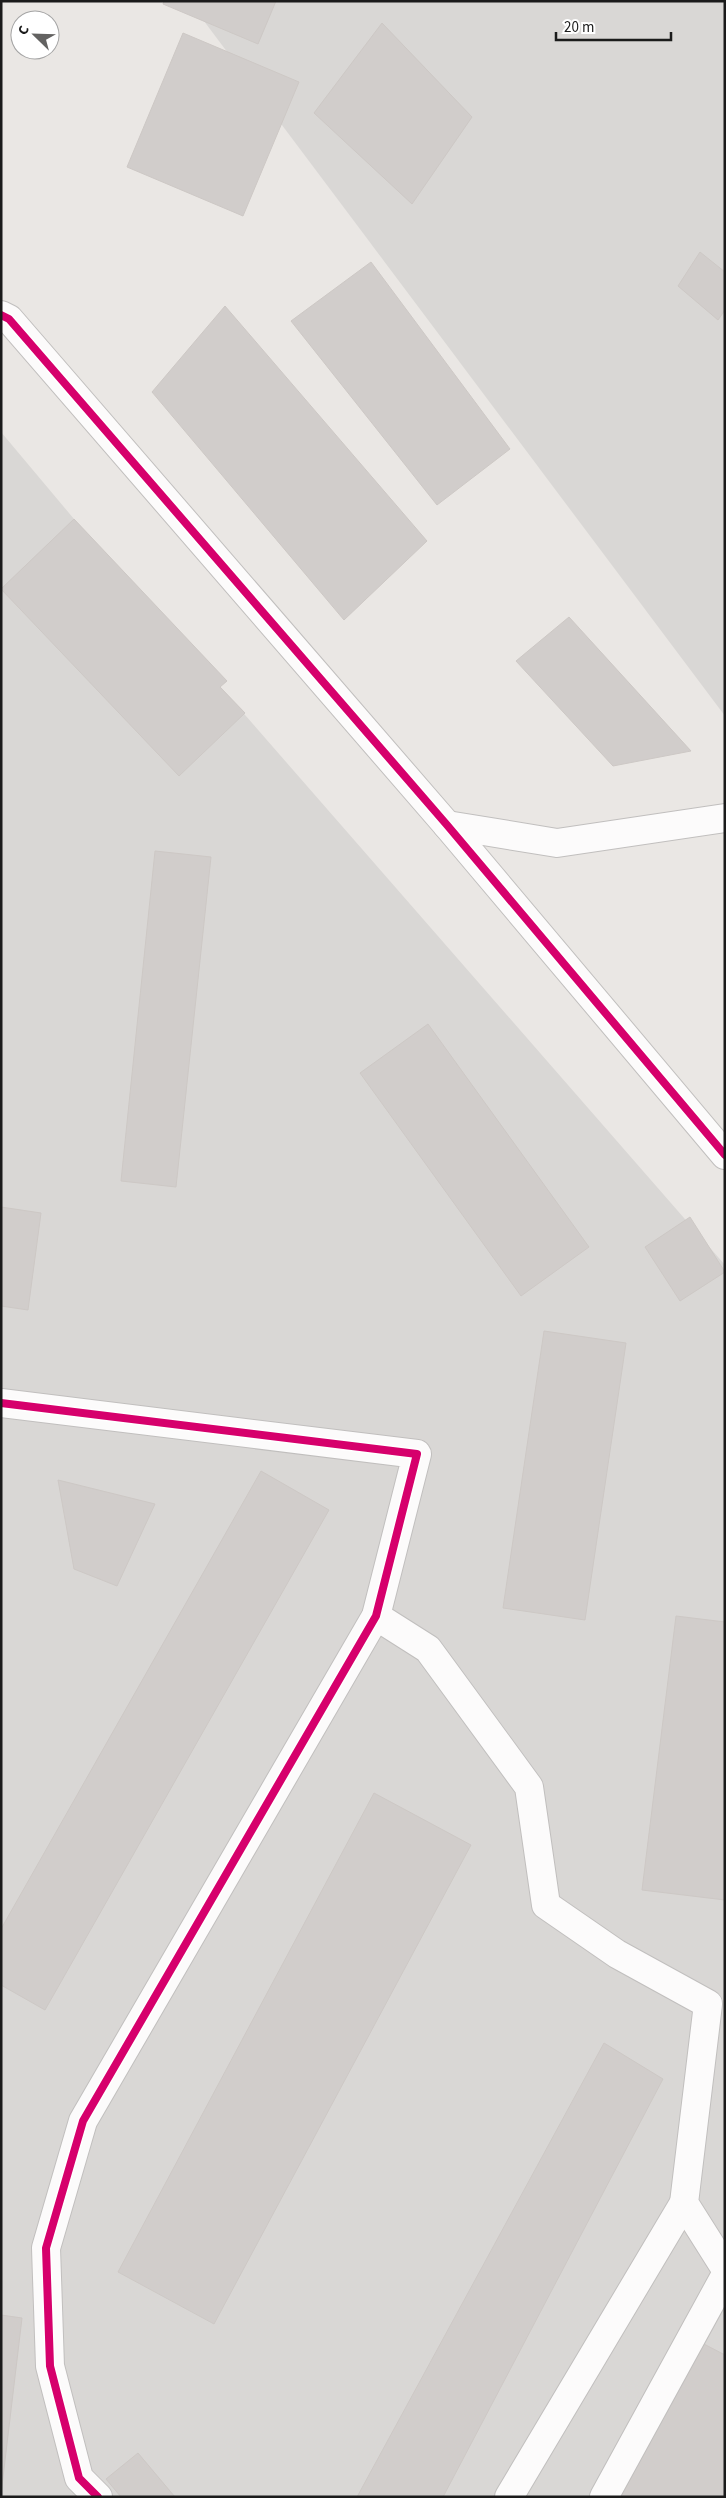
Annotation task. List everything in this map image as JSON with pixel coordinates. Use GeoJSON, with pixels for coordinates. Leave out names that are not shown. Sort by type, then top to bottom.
{"type":"FeatureCollection","features":[{"type":"Feature","properties":{"kind":"street"},"geometry":{"type":"LineString","coordinates":[[4,310],[448,825],[725,1155]]}},
{"type":"Feature","properties":{"kind":"street"},"geometry":{"type":"LineString","coordinates":[[448,825],[558,843],[725,818]]}},
{"type":"Feature","properties":{"kind":"street"},"geometry":{"type":"LineString","coordinates":[[1,1403],[417,1454],[376,1616],[83,2121],[46,2248],[50,2366],[79,2478],[98,2497]]}},
{"type":"Feature","properties":{"kind":"street"},"geometry":{"type":"LineString","coordinates":[[376,1616],[428,1649],[529,1787],[546,1905],[617,1954],[708,2004],[684,2203],[509,2497]]}},
{"type":"Feature","properties":{"kind":"street"},"geometry":{"type":"LineString","coordinates":[[684,2203],[725,2268]]}},
{"type":"Feature","properties":{"kind":"street"},"geometry":{"type":"LineString","coordinates":[[604,2497],[725,2276]]}},
{"type":"Feature","properties":{"kind":"shaded area"},"geometry":{"type":"Polygon","coordinates":[[[189,1],[725,1],[725,716],[189,1]]]}},
{"type":"Feature","properties":{"kind":"shaded area"},"geometry":{"type":"Polygon","coordinates":[[[1,432],[74,519],[725,1265],[725,2497],[1,2497],[1,432]]]}},
{"type":"Feature","properties":{"kind":"building"},"geometry":{"type":"Polygon","coordinates":[[[164,1],[276,1],[258,44],[163,4],[164,1]]]}},
{"type":"Feature","properties":{"kind":"building"},"geometry":{"type":"Polygon","coordinates":[[[382,23],[472,117],[412,204],[314,113],[382,23]]]}},
{"type":"Feature","properties":{"kind":"building"},"geometry":{"type":"Polygon","coordinates":[[[183,33],[299,82],[243,216],[127,167],[183,33]]]}},
{"type":"Feature","properties":{"kind":"building"},"geometry":{"type":"Polygon","coordinates":[[[700,252],[725,272],[725,310],[718,320],[678,286],[700,252]]]}},
{"type":"Feature","properties":{"kind":"building"},"geometry":{"type":"Polygon","coordinates":[[[371,262],[510,449],[437,505],[291,321],[371,262]]]}},
{"type":"Feature","properties":{"kind":"building"},"geometry":{"type":"Polygon","coordinates":[[[225,306],[427,541],[344,620],[152,392],[225,306]]]}},
{"type":"Feature","properties":{"kind":"building"},"geometry":{"type":"Polygon","coordinates":[[[74,519],[227,681],[220,687],[245,713],[179,776],[1,589],[74,519]]]}},
{"type":"Feature","properties":{"kind":"building"},"geometry":{"type":"Polygon","coordinates":[[[569,617],[691,751],[613,766],[516,661],[569,617]]]}},
{"type":"Feature","properties":{"kind":"building"},"geometry":{"type":"Polygon","coordinates":[[[155,851],[211,857],[176,1187],[121,1181],[155,851]]]}},
{"type":"Feature","properties":{"kind":"building"},"geometry":{"type":"Polygon","coordinates":[[[428,1024],[589,1247],[521,1296],[360,1073],[428,1024]]]}},
{"type":"Feature","properties":{"kind":"building"},"geometry":{"type":"Polygon","coordinates":[[[1,1207],[41,1213],[28,1310],[1,1306],[1,1207]]]}},
{"type":"Feature","properties":{"kind":"building"},"geometry":{"type":"Polygon","coordinates":[[[690,1217],[725,1272],[680,1301],[645,1247],[690,1217]]]}},
{"type":"Feature","properties":{"kind":"building"},"geometry":{"type":"Polygon","coordinates":[[[544,1331],[626,1343],[585,1620],[503,1608],[544,1331]]]}},
{"type":"Feature","properties":{"kind":"building"},"geometry":{"type":"Polygon","coordinates":[[[261,1471],[329,1510],[45,2010],[1,1985],[1,1929],[261,1471]]]}},
{"type":"Feature","properties":{"kind":"building"},"geometry":{"type":"Polygon","coordinates":[[[58,1480],[155,1504],[117,1586],[74,1569],[58,1480]]]}},
{"type":"Feature","properties":{"kind":"building"},"geometry":{"type":"Polygon","coordinates":[[[676,1616],[725,1622],[725,1900],[642,1890],[676,1616]]]}},
{"type":"Feature","properties":{"kind":"building"},"geometry":{"type":"Polygon","coordinates":[[[374,1793],[471,1845],[214,2324],[118,2272],[374,1793]]]}},
{"type":"Feature","properties":{"kind":"building"},"geometry":{"type":"Polygon","coordinates":[[[604,2043],[663,2079],[443,2497],[357,2497],[604,2043]]]}},
{"type":"Feature","properties":{"kind":"building"},"geometry":{"type":"Polygon","coordinates":[[[1,2315],[22,2318],[1,2494],[1,2315]]]}},
{"type":"Feature","properties":{"kind":"building"},"geometry":{"type":"Polygon","coordinates":[[[702,2343],[725,2355],[725,2492],[722,2497],[618,2497],[702,2343]]]}},
{"type":"Feature","properties":{"kind":"building"},"geometry":{"type":"Polygon","coordinates":[[[138,2453],[175,2497],[121,2497],[106,2479],[138,2453]]]}},
{"type":"Feature","properties":{"kind":"cycle path"},"geometry":{"type":"LineString","coordinates":[[1,315],[9,319],[447,825],[725,1155]]}},
{"type":"Feature","properties":{"kind":"cycle path"},"geometry":{"type":"LineString","coordinates":[[1,1403],[417,1454],[376,1616],[83,2121],[46,2248],[50,2366],[79,2478],[98,2497]]}}]}
